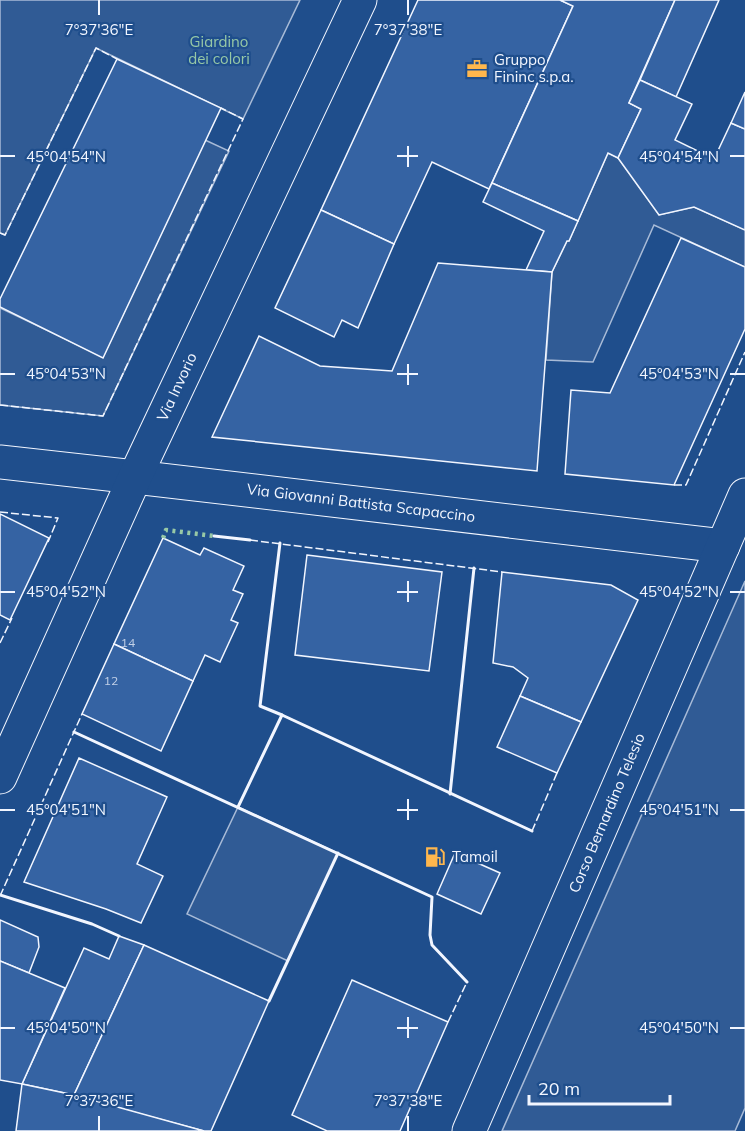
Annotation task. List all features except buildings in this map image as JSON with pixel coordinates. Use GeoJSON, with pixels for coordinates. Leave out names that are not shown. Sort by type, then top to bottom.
{"type":"FeatureCollection","features":[{"type":"Feature","properties":{"kind":"street","name":"Via Invorio"},"geometry":{"type":"LineString","coordinates":[[0,777],[135,477],[360,0]]}},
{"type":"Feature","properties":{"kind":"street","name":"Via Giovanni Battista Scapaccino"},"geometry":{"type":"LineString","coordinates":[[0,462],[723,546]]}},
{"type":"Feature","properties":{"kind":"street","name":"Corso Bernardino Telesio"},"geometry":{"type":"LineString","coordinates":[[470,1131],[745,495]]}},
{"type":"Feature","properties":{"kind":"shaded area","name":"Giardino dei colori"},"geometry":{"type":"Polygon","coordinates":[[[0,0],[300,0],[243,119],[96,48],[5,235],[0,233],[0,0]]]}},
{"type":"Feature","properties":{"kind":"shaded area"},"geometry":{"type":"Polygon","coordinates":[[[205,140],[229,151],[103,416],[0,405],[0,308],[103,357],[205,140]]]}},
{"type":"Feature","properties":{"kind":"shaded area"},"geometry":{"type":"Polygon","coordinates":[[[608,153],[618,158],[659,215],[694,207],[745,230],[745,267],[654,225],[593,362],[546,360],[552,272],[569,241],[608,153]]]}},
{"type":"Feature","properties":{"kind":"shaded area"},"geometry":{"type":"Polygon","coordinates":[[[745,581],[745,1108],[735,1131],[502,1131],[745,581]]]}},
{"type":"Feature","properties":{"kind":"shaded area"},"geometry":{"type":"Polygon","coordinates":[[[238,807],[338,853],[288,961],[187,914],[238,807]]]}},
{"type":"Feature","properties":{"kind":"hedge"},"geometry":{"type":"LineString","coordinates":[[163,538],[166,530],[214,536]]}},
{"type":"Feature","properties":{"kind":"fence"},"geometry":{"type":"LineString","coordinates":[[0,233],[5,235],[96,48],[117,59]]}},
{"type":"Feature","properties":{"kind":"fence"},"geometry":{"type":"LineString","coordinates":[[0,405],[103,416],[243,119],[221,108]]}},
{"type":"Feature","properties":{"kind":"fence"},"geometry":{"type":"LineString","coordinates":[[674,485],[686,485],[745,352]]}},
{"type":"Feature","properties":{"kind":"fence"},"geometry":{"type":"LineString","coordinates":[[0,512],[58,518],[48,542]]}},
{"type":"Feature","properties":{"kind":"fence"},"geometry":{"type":"LineString","coordinates":[[250,540],[502,572]]}},
{"type":"Feature","properties":{"kind":"fence"},"geometry":{"type":"LineString","coordinates":[[0,643],[12,618]]}},
{"type":"Feature","properties":{"kind":"fence"},"geometry":{"type":"LineString","coordinates":[[0,896],[82,714]]}},
{"type":"Feature","properties":{"kind":"fence"},"geometry":{"type":"LineString","coordinates":[[532,831],[557,773]]}},
{"type":"Feature","properties":{"kind":"fence"},"geometry":{"type":"LineString","coordinates":[[448,1022],[467,982]]}},
{"type":"Feature","properties":{"kind":"wall"},"geometry":{"type":"LineString","coordinates":[[214,536],[250,540]]}},
{"type":"Feature","properties":{"kind":"wall"},"geometry":{"type":"LineString","coordinates":[[280,543],[260,706],[282,715]]}},
{"type":"Feature","properties":{"kind":"wall"},"geometry":{"type":"LineString","coordinates":[[450,794],[474,568]]}},
{"type":"Feature","properties":{"kind":"wall"},"geometry":{"type":"LineString","coordinates":[[238,807],[282,715],[532,831]]}},
{"type":"Feature","properties":{"kind":"wall"},"geometry":{"type":"LineString","coordinates":[[74,732],[432,897],[430,935],[432,945],[467,982]]}},
{"type":"Feature","properties":{"kind":"wall"},"geometry":{"type":"LineString","coordinates":[[269,1001],[338,853]]}},
{"type":"Feature","properties":{"kind":"wall"},"geometry":{"type":"LineString","coordinates":[[0,895],[92,924],[119,936]]}},
{"type":"Feature","properties":{"kind":"place","name":"Gruppo Fininc s.p.a."},"geometry":{"type":"Point","coordinates":[477,69]}},
{"type":"Feature","properties":{"kind":"place","name":"Tamoil"},"geometry":{"type":"Point","coordinates":[435,857]}}]}
